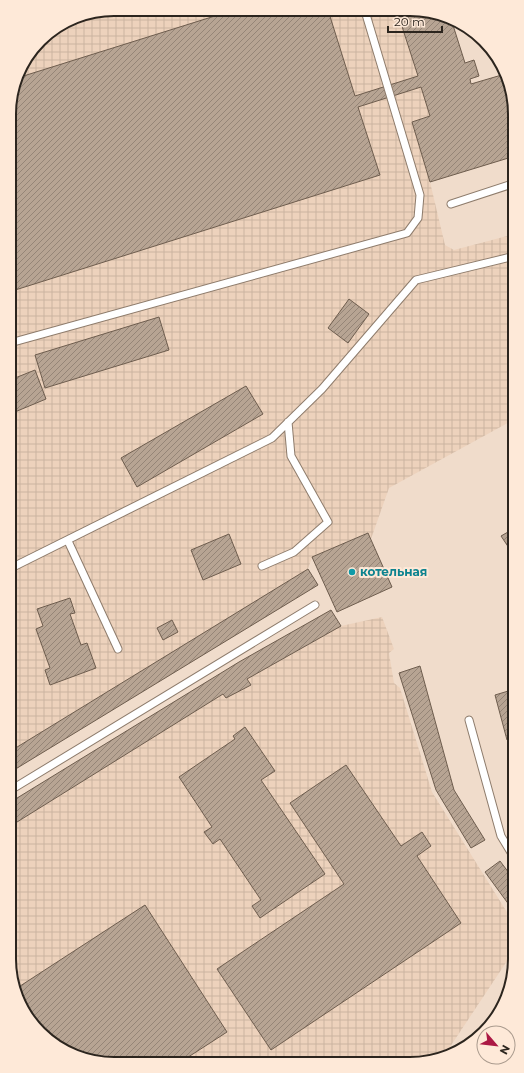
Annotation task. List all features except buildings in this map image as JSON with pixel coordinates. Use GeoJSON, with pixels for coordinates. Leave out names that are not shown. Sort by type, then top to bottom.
{"type":"FeatureCollection","features":[{"type":"Feature","properties":{"kind":"lane"},"geometry":{"type":"LineString","coordinates":[[16,341],[407,232],[418,218],[420,195],[366,16]]}},
{"type":"Feature","properties":{"kind":"lane"},"geometry":{"type":"LineString","coordinates":[[451,204],[508,185]]}},
{"type":"Feature","properties":{"kind":"lane"},"geometry":{"type":"LineString","coordinates":[[16,566],[272,438],[322,389],[416,280],[508,258]]}},
{"type":"Feature","properties":{"kind":"lane"},"geometry":{"type":"LineString","coordinates":[[262,566],[294,552],[328,522],[291,456],[288,422]]}},
{"type":"Feature","properties":{"kind":"lane"},"geometry":{"type":"LineString","coordinates":[[68,541],[118,649]]}},
{"type":"Feature","properties":{"kind":"lane"},"geometry":{"type":"LineString","coordinates":[[16,787],[316,605]]}},
{"type":"Feature","properties":{"kind":"lane"},"geometry":{"type":"LineString","coordinates":[[469,720],[501,836],[508,848]]}},
{"type":"Feature","properties":{"kind":"shaded area"},"geometry":{"type":"Polygon","coordinates":[[[108,16],[416,16],[441,21],[453,26],[465,63],[474,60],[479,76],[470,79],[471,84],[500,76],[507,102],[508,158],[430,182],[445,245],[454,250],[508,236],[508,423],[389,488],[371,539],[367,533],[312,557],[308,569],[16,748],[16,108],[21,83],[36,54],[50,40],[77,23],[108,16]]]}},
{"type":"Feature","properties":{"kind":"shaded area"},"geometry":{"type":"Polygon","coordinates":[[[382,617],[394,649],[389,653],[394,683],[400,688],[432,792],[508,914],[508,960],[449,1049],[435,1054],[410,1057],[114,1057],[89,1054],[77,1050],[54,1037],[40,1023],[26,1002],[18,978],[16,965],[16,823],[223,694],[226,698],[250,685],[247,679],[341,626],[382,617]]]}},
{"type":"Feature","properties":{"kind":"place","name":"котельная"},"geometry":{"type":"Point","coordinates":[352,572]}}]}
